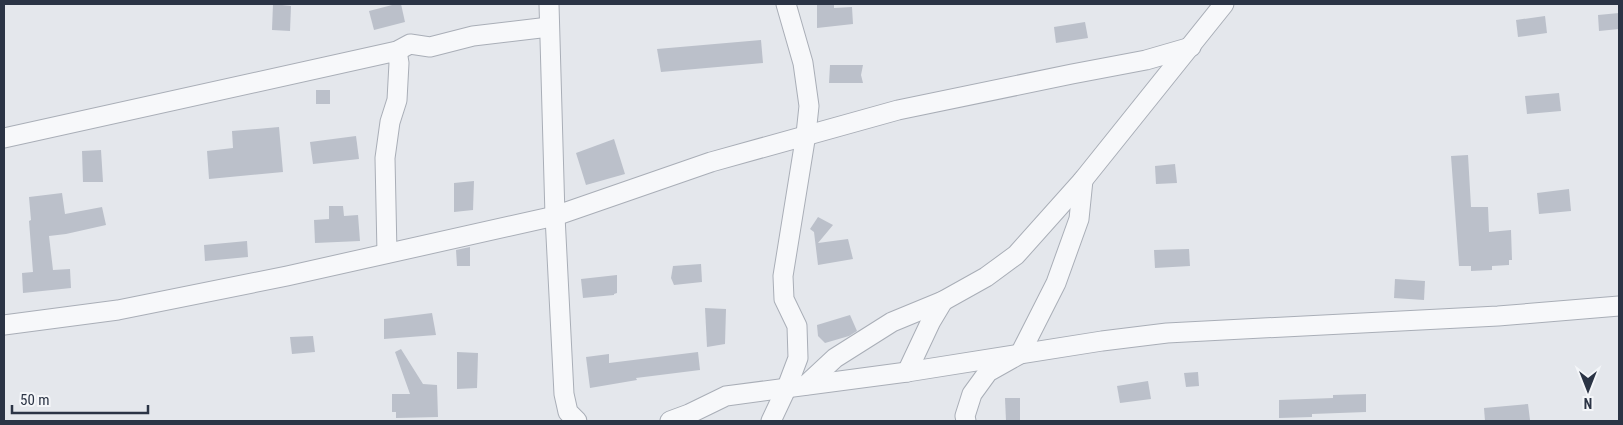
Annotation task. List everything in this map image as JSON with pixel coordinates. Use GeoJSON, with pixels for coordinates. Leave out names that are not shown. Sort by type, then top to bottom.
{"type":"FeatureCollection","features":[{"type":"Feature","properties":{"kind":"street"},"geometry":{"type":"LineString","coordinates":[[549,4],[555,216],[564,394],[568,412],[577,421]]}},
{"type":"Feature","properties":{"kind":"street"},"geometry":{"type":"LineString","coordinates":[[786,4],[803,63],[808,106],[806,134],[783,276],[784,299],[798,326],[796,386]]}},
{"type":"Feature","properties":{"kind":"street"},"geometry":{"type":"LineString","coordinates":[[771,421],[796,386],[835,358],[892,322],[943,301],[986,277],[1016,255],[1083,180],[1224,4]]}},
{"type":"Feature","properties":{"kind":"street"},"geometry":{"type":"LineString","coordinates":[[4,138],[398,51],[410,44],[430,47],[473,36],[549,27]]}},
{"type":"Feature","properties":{"kind":"street"},"geometry":{"type":"LineString","coordinates":[[4,325],[118,310],[555,216],[711,162],[806,134],[898,110],[1146,60],[1191,47]]}},
{"type":"Feature","properties":{"kind":"street"},"geometry":{"type":"LineString","coordinates":[[387,253],[385,158],[390,122],[397,100],[398,51]]}},
{"type":"Feature","properties":{"kind":"street"},"geometry":{"type":"LineString","coordinates":[[966,421],[965,416],[972,394],[988,372],[1020,354],[1056,283],[1080,219],[1083,180]]}},
{"type":"Feature","properties":{"kind":"street"},"geometry":{"type":"LineString","coordinates":[[907,372],[931,321],[943,301]]}},
{"type":"Feature","properties":{"kind":"street"},"geometry":{"type":"LineString","coordinates":[[670,421],[726,396],[907,372],[1102,341],[1167,333],[1498,316],[1619,306]]}},
{"type":"Feature","properties":{"kind":"building"},"geometry":{"type":"Polygon","coordinates":[[[273,4],[291,6],[290,31],[272,30],[273,4]]]}},
{"type":"Feature","properties":{"kind":"building"},"geometry":{"type":"Polygon","coordinates":[[[401,4],[405,22],[374,30],[369,11],[401,4]]]}},
{"type":"Feature","properties":{"kind":"building"},"geometry":{"type":"Polygon","coordinates":[[[817,4],[834,4],[834,8],[852,7],[853,24],[817,28],[817,4]]]}},
{"type":"Feature","properties":{"kind":"building"},"geometry":{"type":"Polygon","coordinates":[[[1619,13],[1619,29],[1599,31],[1598,15],[1619,13]]]}},
{"type":"Feature","properties":{"kind":"building"},"geometry":{"type":"Polygon","coordinates":[[[1545,16],[1547,33],[1518,37],[1516,20],[1545,16]]]}},
{"type":"Feature","properties":{"kind":"building"},"geometry":{"type":"Polygon","coordinates":[[[1085,22],[1088,38],[1056,43],[1054,27],[1085,22]]]}},
{"type":"Feature","properties":{"kind":"building"},"geometry":{"type":"Polygon","coordinates":[[[761,40],[763,63],[661,72],[657,49],[761,40]]]}},
{"type":"Feature","properties":{"kind":"building"},"geometry":{"type":"Polygon","coordinates":[[[830,65],[863,65],[861,75],[863,83],[829,83],[830,65]]]}},
{"type":"Feature","properties":{"kind":"building"},"geometry":{"type":"Polygon","coordinates":[[[316,90],[330,90],[330,104],[316,104],[316,90]]]}},
{"type":"Feature","properties":{"kind":"building"},"geometry":{"type":"Polygon","coordinates":[[[1559,93],[1561,111],[1527,114],[1525,96],[1559,93]]]}},
{"type":"Feature","properties":{"kind":"building"},"geometry":{"type":"Polygon","coordinates":[[[279,127],[283,172],[209,179],[207,151],[233,148],[232,131],[279,127]]]}},
{"type":"Feature","properties":{"kind":"building"},"geometry":{"type":"Polygon","coordinates":[[[356,136],[359,159],[313,164],[310,142],[356,136]]]}},
{"type":"Feature","properties":{"kind":"building"},"geometry":{"type":"Polygon","coordinates":[[[614,139],[625,174],[586,185],[576,153],[614,139]]]}},
{"type":"Feature","properties":{"kind":"building"},"geometry":{"type":"Polygon","coordinates":[[[101,150],[103,182],[83,182],[82,151],[101,150]]]}},
{"type":"Feature","properties":{"kind":"building"},"geometry":{"type":"Polygon","coordinates":[[[1468,155],[1471,207],[1488,207],[1489,232],[1511,230],[1512,260],[1509,260],[1509,265],[1492,266],[1492,270],[1471,271],[1471,266],[1459,266],[1451,156],[1468,155]]]}},
{"type":"Feature","properties":{"kind":"building"},"geometry":{"type":"Polygon","coordinates":[[[1175,164],[1177,183],[1156,184],[1155,166],[1175,164]]]}},
{"type":"Feature","properties":{"kind":"building"},"geometry":{"type":"Polygon","coordinates":[[[474,181],[473,210],[454,212],[454,183],[474,181]]]}},
{"type":"Feature","properties":{"kind":"building"},"geometry":{"type":"Polygon","coordinates":[[[1569,189],[1571,211],[1539,214],[1537,193],[1569,189]]]}},
{"type":"Feature","properties":{"kind":"building"},"geometry":{"type":"Polygon","coordinates":[[[62,193],[65,214],[102,207],[106,225],[49,236],[53,270],[70,269],[71,288],[23,293],[22,273],[33,272],[29,197],[62,193]]]}},
{"type":"Feature","properties":{"kind":"building"},"geometry":{"type":"Polygon","coordinates":[[[329,206],[343,206],[344,216],[358,215],[360,241],[315,243],[314,220],[329,219],[329,206]]]}},
{"type":"Feature","properties":{"kind":"building"},"geometry":{"type":"Polygon","coordinates":[[[818,217],[833,225],[818,243],[848,239],[853,259],[818,265],[814,232],[810,229],[818,217]]]}},
{"type":"Feature","properties":{"kind":"building"},"geometry":{"type":"Polygon","coordinates":[[[247,241],[248,257],[205,261],[204,245],[247,241]]]}},
{"type":"Feature","properties":{"kind":"building"},"geometry":{"type":"Polygon","coordinates":[[[470,247],[470,266],[457,266],[456,250],[470,247]]]}},
{"type":"Feature","properties":{"kind":"building"},"geometry":{"type":"Polygon","coordinates":[[[1189,249],[1190,266],[1155,268],[1154,250],[1189,249]]]}},
{"type":"Feature","properties":{"kind":"building"},"geometry":{"type":"Polygon","coordinates":[[[701,264],[702,282],[674,285],[671,278],[673,266],[701,264]]]}},
{"type":"Feature","properties":{"kind":"building"},"geometry":{"type":"Polygon","coordinates":[[[617,275],[617,293],[614,295],[583,298],[581,279],[617,275]]]}},
{"type":"Feature","properties":{"kind":"building"},"geometry":{"type":"Polygon","coordinates":[[[1395,279],[1425,281],[1424,300],[1394,298],[1395,279]]]}},
{"type":"Feature","properties":{"kind":"building"},"geometry":{"type":"Polygon","coordinates":[[[705,308],[726,309],[725,344],[707,347],[705,308]]]}},
{"type":"Feature","properties":{"kind":"building"},"geometry":{"type":"Polygon","coordinates":[[[432,313],[436,335],[384,339],[384,319],[432,313]]]}},
{"type":"Feature","properties":{"kind":"building"},"geometry":{"type":"Polygon","coordinates":[[[850,315],[857,331],[849,336],[825,343],[818,336],[817,325],[850,315]]]}},
{"type":"Feature","properties":{"kind":"building"},"geometry":{"type":"Polygon","coordinates":[[[313,336],[315,352],[292,354],[290,337],[313,336]]]}},
{"type":"Feature","properties":{"kind":"building"},"geometry":{"type":"Polygon","coordinates":[[[401,349],[423,384],[437,385],[438,417],[396,418],[396,412],[392,412],[392,394],[410,394],[395,352],[401,349]]]}},
{"type":"Feature","properties":{"kind":"building"},"geometry":{"type":"Polygon","coordinates":[[[457,352],[478,353],[477,388],[457,389],[457,352]]]}},
{"type":"Feature","properties":{"kind":"building"},"geometry":{"type":"Polygon","coordinates":[[[698,352],[700,370],[636,378],[637,380],[590,388],[586,357],[609,354],[609,363],[698,352]]]}},
{"type":"Feature","properties":{"kind":"building"},"geometry":{"type":"Polygon","coordinates":[[[1198,372],[1199,386],[1186,387],[1184,373],[1198,372]]]}},
{"type":"Feature","properties":{"kind":"building"},"geometry":{"type":"Polygon","coordinates":[[[1148,381],[1151,399],[1120,403],[1117,386],[1148,381]]]}},
{"type":"Feature","properties":{"kind":"building"},"geometry":{"type":"Polygon","coordinates":[[[1366,394],[1366,412],[1312,414],[1312,417],[1279,418],[1279,400],[1333,398],[1333,395],[1366,394]]]}},
{"type":"Feature","properties":{"kind":"building"},"geometry":{"type":"Polygon","coordinates":[[[1005,398],[1020,398],[1020,421],[1006,421],[1005,398]]]}},
{"type":"Feature","properties":{"kind":"building"},"geometry":{"type":"Polygon","coordinates":[[[1528,404],[1530,420],[1485,421],[1484,408],[1528,404]]]}}]}
